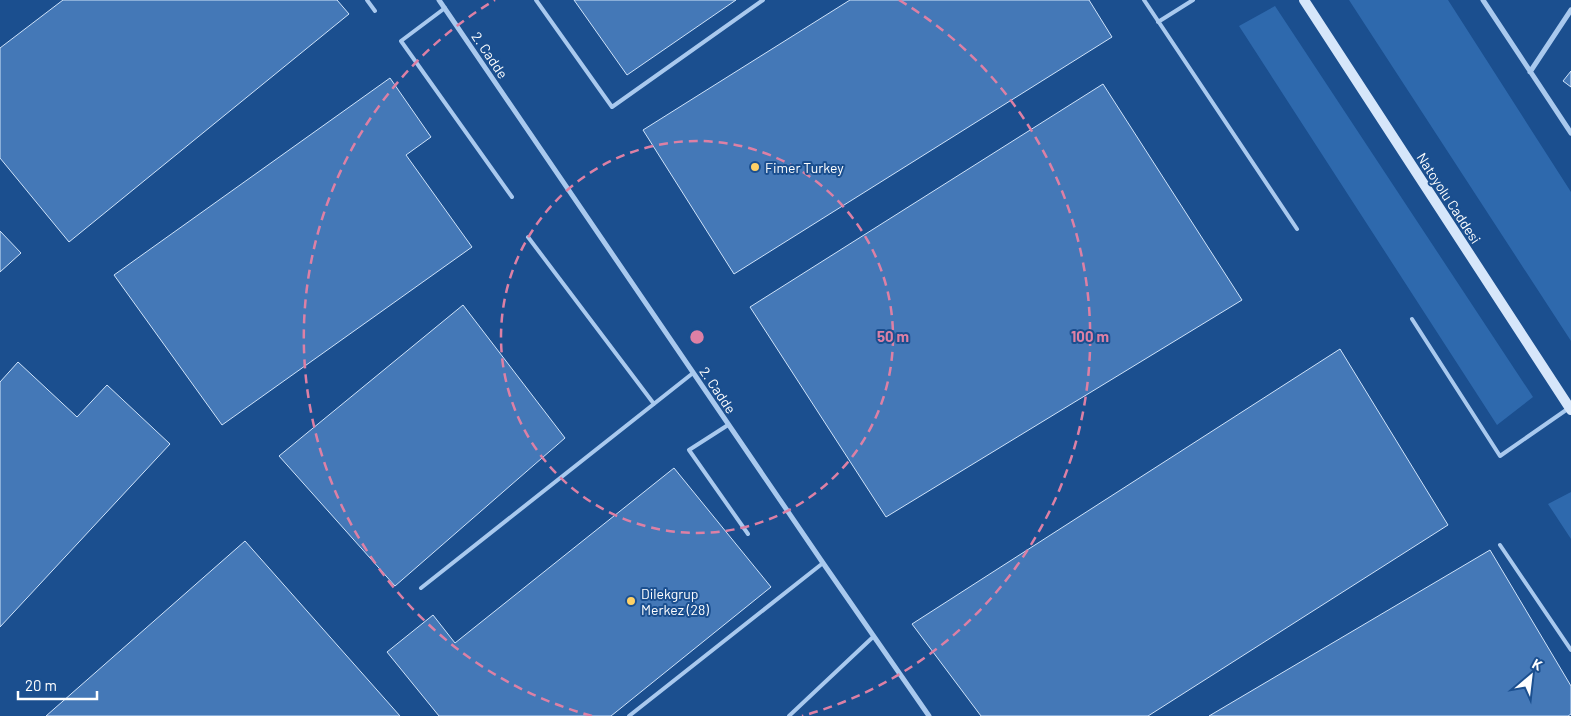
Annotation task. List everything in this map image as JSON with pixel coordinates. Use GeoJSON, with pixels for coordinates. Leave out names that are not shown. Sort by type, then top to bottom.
{"type":"FeatureCollection","features":[{"type":"Feature","properties":{"kind":"main road","name":"Natoyolu Caddesi"},"geometry":{"type":"LineString","coordinates":[[1304,0],[1570,409]]}},
{"type":"Feature","properties":{"kind":"street","name":"2. Cadde"},"geometry":{"type":"LineString","coordinates":[[439,0],[873,637],[929,716]]}},
{"type":"Feature","properties":{"kind":"street"},"geometry":{"type":"LineString","coordinates":[[1483,0],[1571,133]]}},
{"type":"Feature","properties":{"kind":"street"},"geometry":{"type":"LineString","coordinates":[[1530,72],[1571,10]]}},
{"type":"Feature","properties":{"kind":"lane"},"geometry":{"type":"LineString","coordinates":[[367,0],[375,11]]}},
{"type":"Feature","properties":{"kind":"lane"},"geometry":{"type":"LineString","coordinates":[[536,0],[612,107],[763,0]]}},
{"type":"Feature","properties":{"kind":"lane"},"geometry":{"type":"LineString","coordinates":[[1144,0],[1297,229]]}},
{"type":"Feature","properties":{"kind":"lane"},"geometry":{"type":"LineString","coordinates":[[1158,22],[1192,0]]}},
{"type":"Feature","properties":{"kind":"lane"},"geometry":{"type":"LineString","coordinates":[[445,8],[402,41],[512,197]]}},
{"type":"Feature","properties":{"kind":"lane"},"geometry":{"type":"LineString","coordinates":[[528,237],[654,404]]}},
{"type":"Feature","properties":{"kind":"lane"},"geometry":{"type":"LineString","coordinates":[[1412,319],[1500,456],[1570,409]]}},
{"type":"Feature","properties":{"kind":"lane"},"geometry":{"type":"LineString","coordinates":[[421,588],[693,373]]}},
{"type":"Feature","properties":{"kind":"lane"},"geometry":{"type":"LineString","coordinates":[[728,425],[689,450],[748,534]]}},
{"type":"Feature","properties":{"kind":"lane"},"geometry":{"type":"LineString","coordinates":[[1500,545],[1571,650]]}},
{"type":"Feature","properties":{"kind":"lane"},"geometry":{"type":"LineString","coordinates":[[629,716],[823,563]]}},
{"type":"Feature","properties":{"kind":"lane"},"geometry":{"type":"LineString","coordinates":[[789,716],[873,637]]}},
{"type":"Feature","properties":{"kind":"shaded area"},"geometry":{"type":"Polygon","coordinates":[[[1349,0],[1448,0],[1571,192],[1571,341],[1349,0]]]}},
{"type":"Feature","properties":{"kind":"shaded area"},"geometry":{"type":"Polygon","coordinates":[[[1275,6],[1533,397],[1497,425],[1239,26],[1275,6]]]}},
{"type":"Feature","properties":{"kind":"shaded area"},"geometry":{"type":"Polygon","coordinates":[[[1571,492],[1571,539],[1548,504],[1571,492]]]}},
{"type":"Feature","properties":{"kind":"building"},"geometry":{"type":"Polygon","coordinates":[[[63,0],[337,0],[349,14],[69,242],[0,158],[0,48],[63,0]]]}},
{"type":"Feature","properties":{"kind":"building"},"geometry":{"type":"Polygon","coordinates":[[[574,0],[736,0],[627,75],[574,0]]]}},
{"type":"Feature","properties":{"kind":"building"},"geometry":{"type":"Polygon","coordinates":[[[850,0],[1089,0],[1112,37],[734,274],[643,130],[850,0]]]}},
{"type":"Feature","properties":{"kind":"building"},"geometry":{"type":"Polygon","coordinates":[[[1571,71],[1571,87],[1563,81],[1571,71]]]}},
{"type":"Feature","properties":{"kind":"building"},"geometry":{"type":"Polygon","coordinates":[[[390,78],[431,137],[406,155],[472,247],[222,425],[114,275],[390,78]]]}},
{"type":"Feature","properties":{"kind":"building"},"geometry":{"type":"Polygon","coordinates":[[[1103,84],[1242,300],[886,517],[750,307],[1103,84]]]}},
{"type":"Feature","properties":{"kind":"building"},"geometry":{"type":"Polygon","coordinates":[[[0,231],[21,253],[0,272],[0,231]]]}},
{"type":"Feature","properties":{"kind":"building"},"geometry":{"type":"Polygon","coordinates":[[[463,305],[565,438],[395,586],[279,456],[463,305]]]}},
{"type":"Feature","properties":{"kind":"building"},"geometry":{"type":"Polygon","coordinates":[[[1340,349],[1448,525],[1148,716],[981,716],[912,624],[1340,349]]]}},
{"type":"Feature","properties":{"kind":"building"},"geometry":{"type":"Polygon","coordinates":[[[18,362],[77,417],[107,385],[170,444],[0,627],[0,382],[18,362]]]}},
{"type":"Feature","properties":{"kind":"building","name":"Dilekgrup Merkez (28)"},"geometry":{"type":"Polygon","coordinates":[[[674,468],[771,587],[611,716],[439,716],[387,652],[433,615],[455,643],[674,468]]]}},
{"type":"Feature","properties":{"kind":"building"},"geometry":{"type":"Polygon","coordinates":[[[245,541],[400,716],[46,716],[245,541]]]}},
{"type":"Feature","properties":{"kind":"building"},"geometry":{"type":"Polygon","coordinates":[[[1490,550],[1571,686],[1571,714],[1568,716],[1209,716],[1490,550]]]}},
{"type":"Feature","properties":{"kind":"place","name":"Fimer Turkey"},"geometry":{"type":"Point","coordinates":[755,167]}},
{"type":"Feature","properties":{"kind":"place","name":"Dilekgrup Merkez (28)"},"geometry":{"type":"Point","coordinates":[631,601]}}]}
